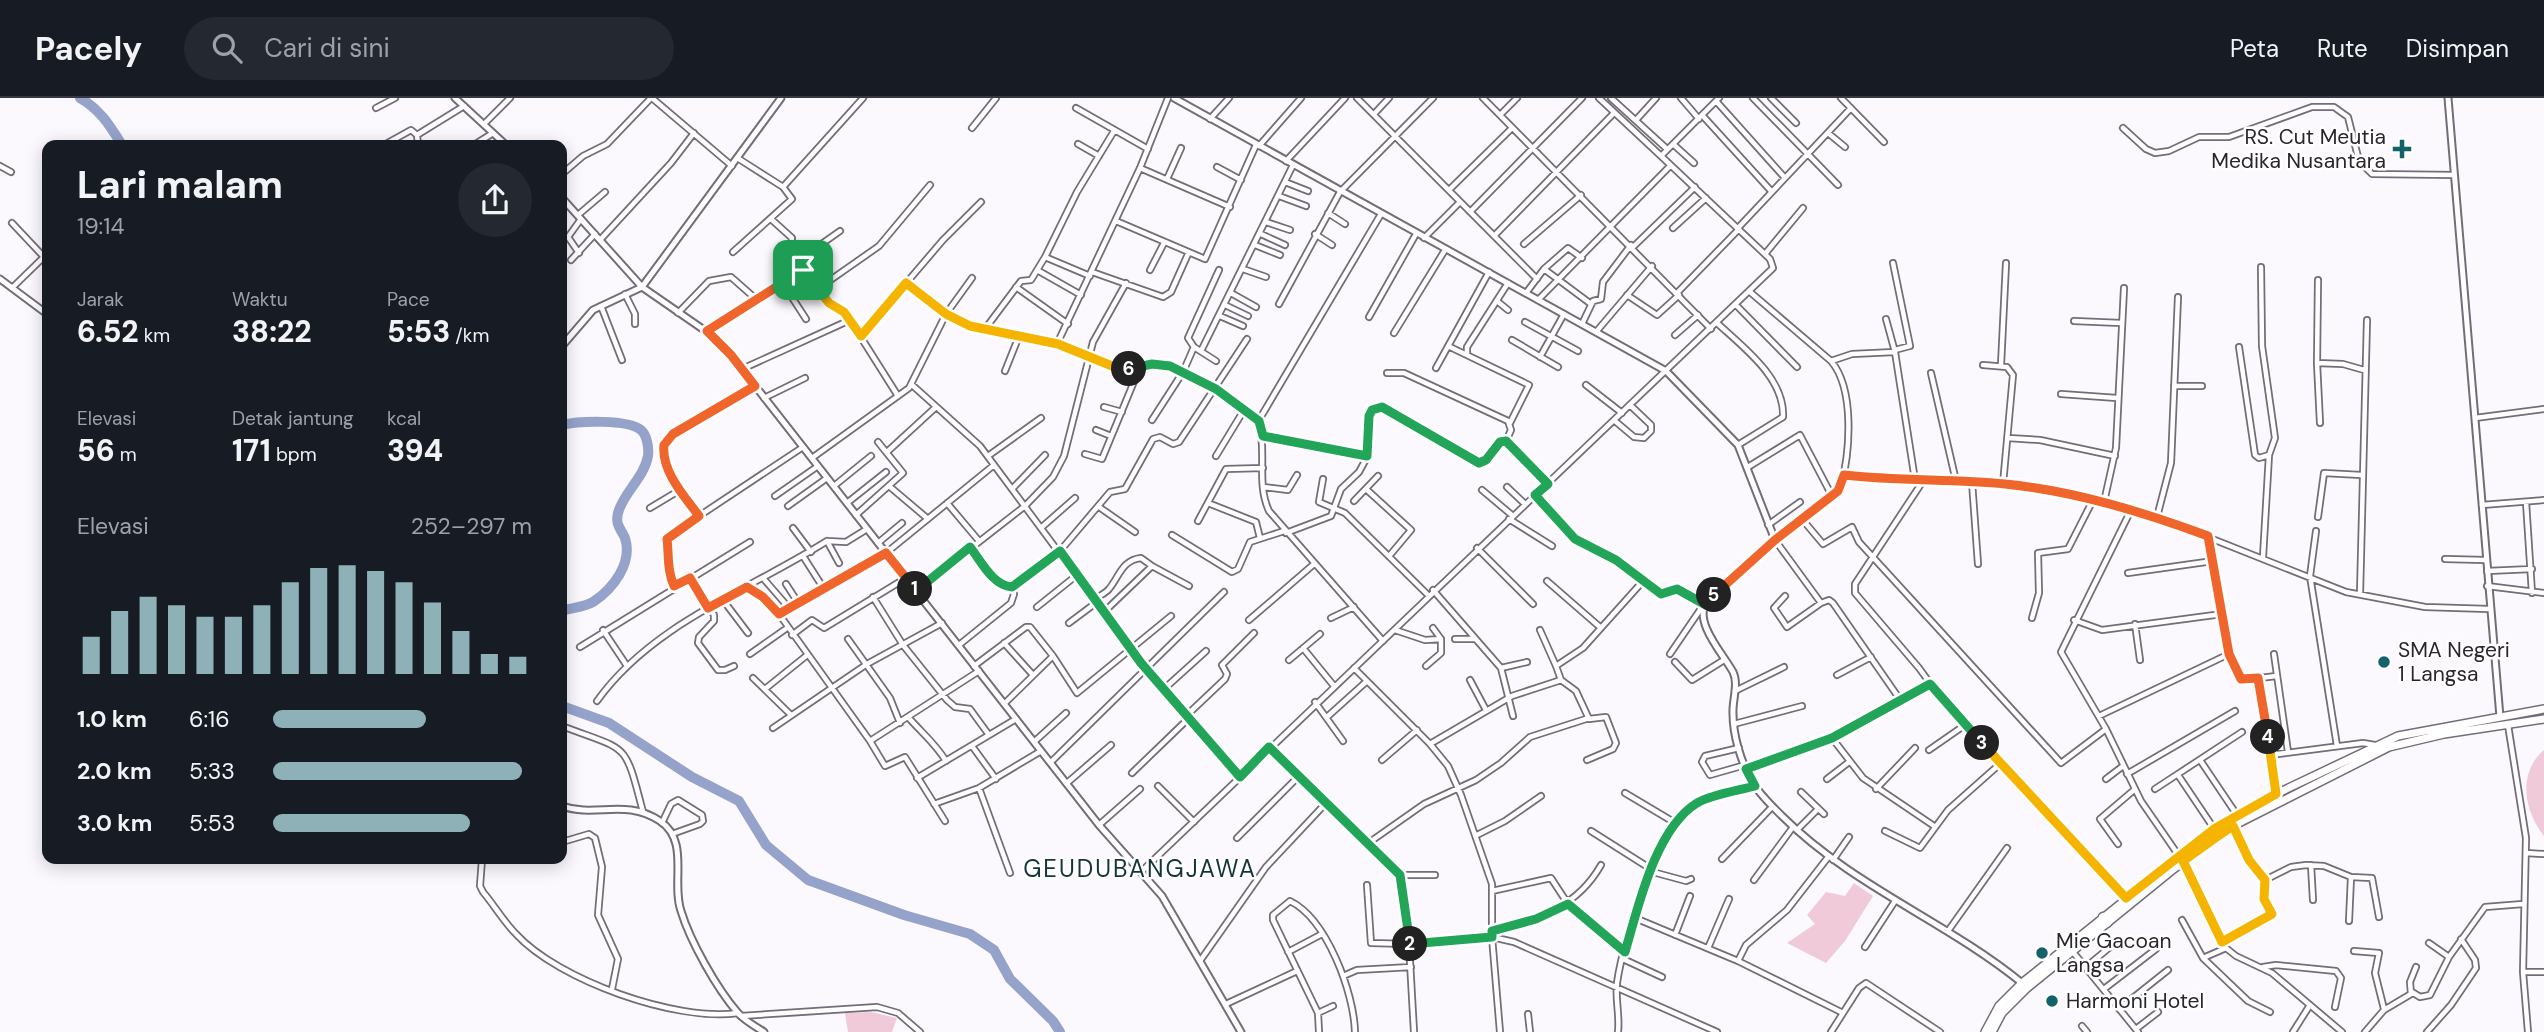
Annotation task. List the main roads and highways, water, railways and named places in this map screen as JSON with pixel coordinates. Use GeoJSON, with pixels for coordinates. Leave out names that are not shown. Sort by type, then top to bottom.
{"type":"FeatureCollection","features":[{"type":"Feature","properties":{"kind":"main road"},"geometry":{"type":"LineString","coordinates":[[1985,1032],[1999,1006],[2022,983],[2237,815],[2375,745],[2410,732],[2544,709]]}},
{"type":"Feature","properties":{"kind":"main road"},"geometry":{"type":"LineString","coordinates":[[2216,832],[2233,826],[2389,747],[2444,734],[2544,719]]}},
{"type":"Feature","properties":{"kind":"main road"},"geometry":{"type":"LineString","coordinates":[[1992,1032],[2002,1013],[2015,998],[2073,952],[2126,898],[2181,859]]}},
{"type":"Feature","properties":{"kind":"waterway"},"geometry":{"type":"LineString","coordinates":[[80,98],[99,113],[119,140]]}},
{"type":"Feature","properties":{"kind":"waterway"},"geometry":{"type":"LineString","coordinates":[[567,424],[603,422],[635,426],[645,435],[648,453],[646,464],[624,499],[617,517],[627,547],[624,566],[608,590],[593,602],[567,610]]}},
{"type":"Feature","properties":{"kind":"waterway"},"geometry":{"type":"LineString","coordinates":[[567,708],[609,723],[692,777],[739,801],[766,845],[808,880],[904,915],[970,934],[994,950],[1010,979],[1053,1021],[1060,1032]]}},
{"type":"Feature","properties":{"kind":"place","name":"RS. Cut Meutia Medika Nusantara"},"geometry":{"type":"Point","coordinates":[2402,149]}},
{"type":"Feature","properties":{"kind":"place","name":"SMA Negeri 1 Langsa"},"geometry":{"type":"Point","coordinates":[2384,662]}},
{"type":"Feature","properties":{"kind":"place","name":"Mie Gacoan Langsa"},"geometry":{"type":"Point","coordinates":[2042,953]}},
{"type":"Feature","properties":{"kind":"place","name":"Harmoni Hotel"},"geometry":{"type":"Point","coordinates":[2052,1001]}},
{"type":"Feature","properties":{"kind":"district","name":"GEUDUBANGJAWA"},"geometry":{"type":"Point","coordinates":[1140,869]}}]}
